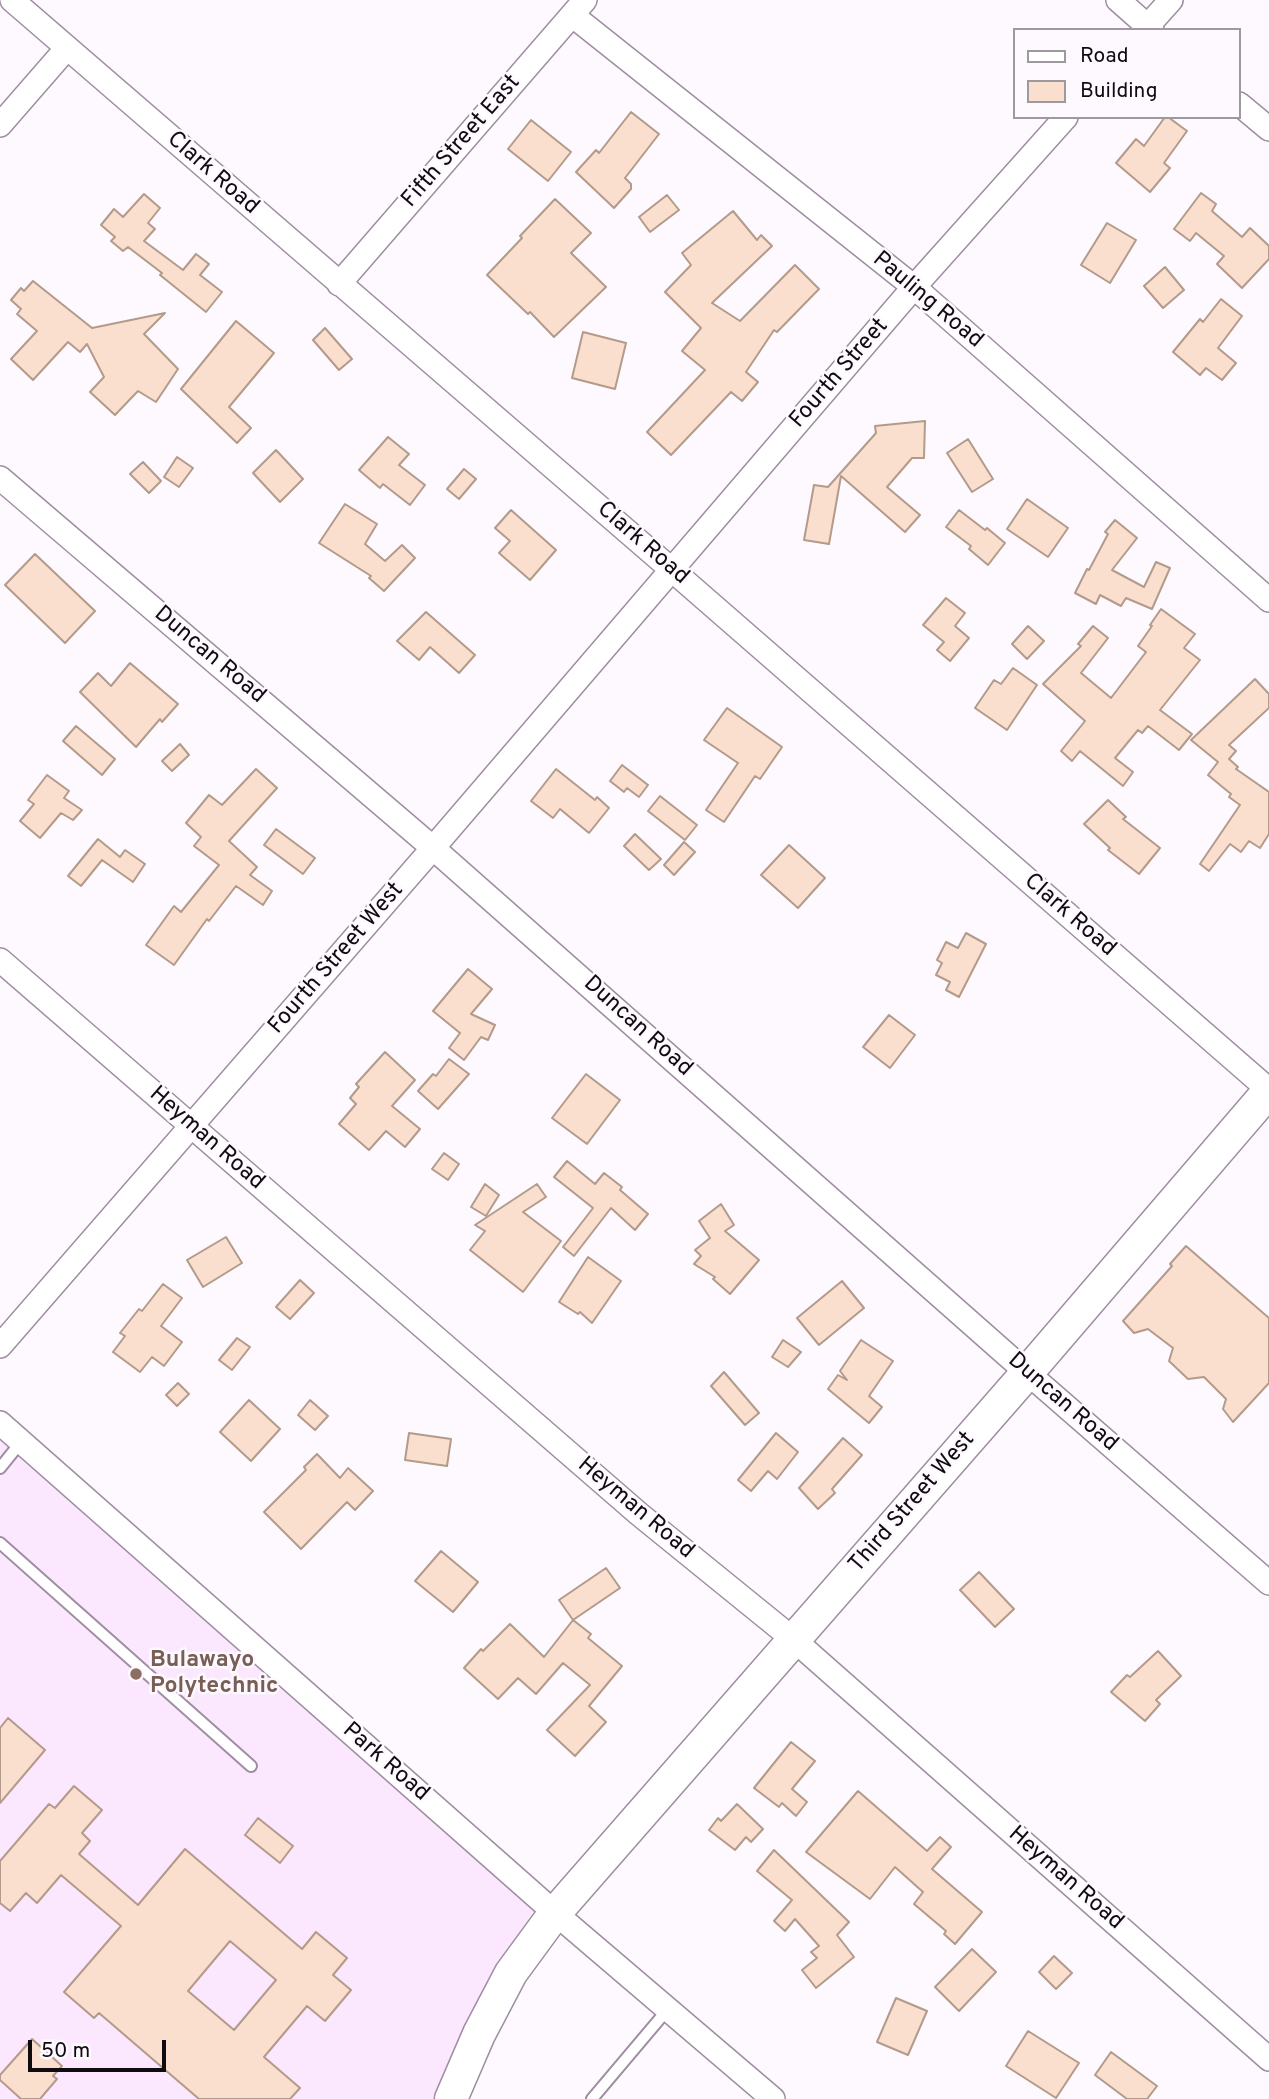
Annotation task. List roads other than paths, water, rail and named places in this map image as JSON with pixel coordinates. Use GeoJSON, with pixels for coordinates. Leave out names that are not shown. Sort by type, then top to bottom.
{"type":"FeatureCollection","features":[{"type":"Feature","properties":{"kind":"main road","name":"Third Street West"},"geometry":{"type":"LineString","coordinates":[[451,2099],[479,2034],[511,1973],[555,1913],[1027,1373],[1269,1091]]}},
{"type":"Feature","properties":{"kind":"street","name":"Clark Road"},"geometry":{"type":"LineString","coordinates":[[12,0],[672,570],[1269,1091]]}},
{"type":"Feature","properties":{"kind":"street"},"geometry":{"type":"LineString","coordinates":[[1118,0],[1147,28]]}},
{"type":"Feature","properties":{"kind":"street"},"geometry":{"type":"LineString","coordinates":[[1149,28],[1171,0]]}},
{"type":"Feature","properties":{"kind":"street","name":"Fifth Street East"},"geometry":{"type":"LineString","coordinates":[[339,284],[579,8]]}},
{"type":"Feature","properties":{"kind":"street","name":"Pauling Road"},"geometry":{"type":"LineString","coordinates":[[579,8],[914,287],[1269,600]]}},
{"type":"Feature","properties":{"kind":"street"},"geometry":{"type":"LineString","coordinates":[[0,125],[67,48]]}},
{"type":"Feature","properties":{"kind":"street"},"geometry":{"type":"LineString","coordinates":[[1241,106],[1269,129]]}},
{"type":"Feature","properties":{"kind":"street","name":"Fourth Street"},"geometry":{"type":"LineString","coordinates":[[672,570],[914,287],[1064,119]]}},
{"type":"Feature","properties":{"kind":"street","name":"Duncan Road"},"geometry":{"type":"LineString","coordinates":[[0,478],[433,848],[1269,1583]]}},
{"type":"Feature","properties":{"kind":"street","name":"Fourth Street West"},"geometry":{"type":"LineString","coordinates":[[0,1346],[672,570]]}},
{"type":"Feature","properties":{"kind":"street","name":"Heyman Road"},"geometry":{"type":"LineString","coordinates":[[0,960],[629,1505],[793,1639],[1269,2059]]}},
{"type":"Feature","properties":{"kind":"street","name":"Park Road"},"geometry":{"type":"LineString","coordinates":[[0,1423],[555,1913],[773,2099]]}},
{"type":"Feature","properties":{"kind":"lane"},"geometry":{"type":"LineString","coordinates":[[0,1468],[21,1442]]}},
{"type":"Feature","properties":{"kind":"lane"},"geometry":{"type":"LineString","coordinates":[[0,1543],[251,1766]]}},
{"type":"Feature","properties":{"kind":"lane"},"geometry":{"type":"LineString","coordinates":[[592,2099],[668,2010]]}},
{"type":"Feature","properties":{"kind":"place","name":"Bulawayo Polytechnic"},"geometry":{"type":"Point","coordinates":[136,1674]}}]}
